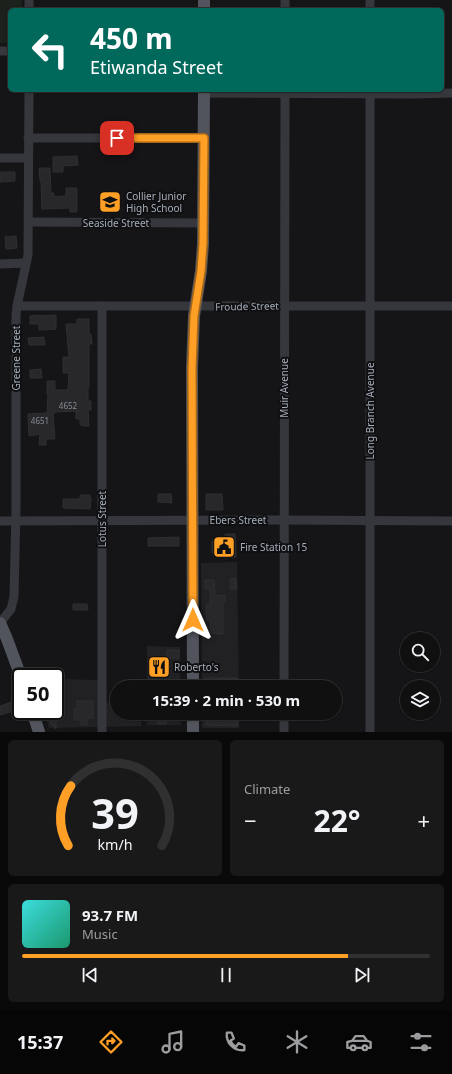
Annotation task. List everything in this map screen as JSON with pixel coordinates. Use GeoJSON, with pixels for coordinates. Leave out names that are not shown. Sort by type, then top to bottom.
{"type":"FeatureCollection","features":[{"type":"Feature","properties":{"kind":"main road"},"geometry":{"type":"LineString","coordinates":[[193,680],[192,368],[195,306],[202,257],[204,223],[204,92]]}},
{"type":"Feature","properties":{"kind":"main road"},"geometry":{"type":"LineString","coordinates":[[0,623],[18,668]]}},
{"type":"Feature","properties":{"kind":"main road"},"geometry":{"type":"LineString","coordinates":[[35,720],[39,732]]}},
{"type":"Feature","properties":{"kind":"main road"},"geometry":{"type":"LineString","coordinates":[[193,720],[193,732]]}},
{"type":"Feature","properties":{"kind":"street","name":"Greene Street"},"geometry":{"type":"LineString","coordinates":[[0,623],[9,612],[14,601],[16,521],[16,316],[28,255],[29,92]]}},
{"type":"Feature","properties":{"kind":"street"},"geometry":{"type":"LineString","coordinates":[[204,92],[452,93]]}},
{"type":"Feature","properties":{"kind":"street","name":"Muir Avenue"},"geometry":{"type":"LineString","coordinates":[[284,680],[285,92]]}},
{"type":"Feature","properties":{"kind":"street","name":"Long Branch Avenue"},"geometry":{"type":"LineString","coordinates":[[370,92],[370,732]]}},
{"type":"Feature","properties":{"kind":"street"},"geometry":{"type":"LineString","coordinates":[[28,138],[204,138]]}},
{"type":"Feature","properties":{"kind":"street"},"geometry":{"type":"LineString","coordinates":[[0,158],[28,158]]}},
{"type":"Feature","properties":{"kind":"street","name":"Seaside Street"},"geometry":{"type":"LineString","coordinates":[[29,222],[204,223]]}},
{"type":"Feature","properties":{"kind":"street"},"geometry":{"type":"LineString","coordinates":[[0,264],[26,263]]}},
{"type":"Feature","properties":{"kind":"street","name":"Froude Street"},"geometry":{"type":"LineString","coordinates":[[17,306],[452,306]]}},
{"type":"Feature","properties":{"kind":"street","name":"Lotus Street"},"geometry":{"type":"LineString","coordinates":[[102,306],[102,732]]}},
{"type":"Feature","properties":{"kind":"street","name":"Ebers Street"},"geometry":{"type":"LineString","coordinates":[[0,521],[452,521]]}},
{"type":"Feature","properties":{"kind":"street"},"geometry":{"type":"LineString","coordinates":[[284,720],[284,732]]}},
{"type":"Feature","properties":{"kind":"shaded area"},"geometry":{"type":"Polygon","coordinates":[[[0,0],[22,0],[22,8],[8,8],[8,43],[0,43],[0,0]]]}},
{"type":"Feature","properties":{"kind":"shaded area"},"geometry":{"type":"Polygon","coordinates":[[[237,562],[239,680],[202,680],[201,563],[237,562]]]}},
{"type":"Feature","properties":{"kind":"shaded area"},"geometry":{"type":"Polygon","coordinates":[[[147,646],[180,647],[180,680],[147,680],[147,646]]]}},
{"type":"Feature","properties":{"kind":"shaded area"},"geometry":{"type":"Polygon","coordinates":[[[64,679],[98,680],[98,700],[110,704],[110,720],[141,720],[141,726],[49,728],[47,720],[64,720],[64,679]]]}},
{"type":"Feature","properties":{"kind":"shaded area"},"geometry":{"type":"Polygon","coordinates":[[[147,720],[181,720],[181,725],[147,725],[147,720]]]}},
{"type":"Feature","properties":{"kind":"shaded area"},"geometry":{"type":"Polygon","coordinates":[[[202,720],[239,720],[239,728],[202,728],[202,720]]]}},
{"type":"Feature","properties":{"kind":"building"},"geometry":{"type":"Polygon","coordinates":[[[77,156],[78,165],[63,166],[63,172],[53,172],[53,157],[77,156]]]}},
{"type":"Feature","properties":{"kind":"building"},"geometry":{"type":"Polygon","coordinates":[[[39,168],[50,168],[51,193],[54,193],[54,197],[66,196],[66,188],[77,188],[77,212],[70,212],[70,208],[42,209],[39,168]]]}},
{"type":"Feature","properties":{"kind":"building"},"geometry":{"type":"Polygon","coordinates":[[[0,172],[15,172],[15,181],[0,182],[0,172]]]}},
{"type":"Feature","properties":{"kind":"building"},"geometry":{"type":"Polygon","coordinates":[[[16,236],[17,248],[6,249],[5,237],[16,236]]]}},
{"type":"Feature","properties":{"kind":"building"},"geometry":{"type":"Polygon","coordinates":[[[56,315],[56,329],[39,330],[39,324],[30,324],[30,316],[56,315]]]}},
{"type":"Feature","properties":{"kind":"building"},"geometry":{"type":"Polygon","coordinates":[[[77,319],[89,319],[89,334],[91,334],[92,344],[89,344],[88,387],[88,401],[91,401],[91,410],[88,410],[89,426],[80,425],[80,419],[76,419],[76,411],[55,412],[53,413],[55,439],[46,439],[46,445],[39,445],[40,434],[29,436],[28,414],[47,413],[47,381],[55,381],[55,390],[68,390],[69,373],[63,373],[63,357],[69,357],[66,324],[77,324],[77,319]]]}},
{"type":"Feature","properties":{"kind":"building"},"geometry":{"type":"Polygon","coordinates":[[[44,337],[45,345],[29,345],[28,338],[44,337]]]}},
{"type":"Feature","properties":{"kind":"building"},"geometry":{"type":"Polygon","coordinates":[[[41,369],[42,378],[30,378],[30,370],[41,369]]]}},
{"type":"Feature","properties":{"kind":"building"},"geometry":{"type":"Polygon","coordinates":[[[158,494],[171,494],[172,503],[158,502],[158,494]]]}},
{"type":"Feature","properties":{"kind":"building"},"geometry":{"type":"Polygon","coordinates":[[[206,494],[222,494],[223,510],[206,510],[206,494]]]}},
{"type":"Feature","properties":{"kind":"building"},"geometry":{"type":"Polygon","coordinates":[[[80,495],[90,495],[90,509],[63,508],[63,499],[80,499],[80,495]]]}},
{"type":"Feature","properties":{"kind":"building","name":"Fire Station 15"},"geometry":{"type":"Polygon","coordinates":[[[225,534],[235,534],[236,557],[224,558],[224,553],[212,553],[212,541],[225,541],[225,534]]]}},
{"type":"Feature","properties":{"kind":"building"},"geometry":{"type":"Polygon","coordinates":[[[179,537],[179,546],[148,546],[148,538],[179,537]]]}},
{"type":"Feature","properties":{"kind":"building"},"geometry":{"type":"Polygon","coordinates":[[[236,578],[237,589],[230,589],[230,579],[236,578]]]}},
{"type":"Feature","properties":{"kind":"building"},"geometry":{"type":"Polygon","coordinates":[[[205,580],[214,580],[215,596],[225,595],[225,602],[223,602],[223,634],[210,633],[211,620],[207,620],[206,604],[210,604],[210,589],[205,589],[205,580]]]}},
{"type":"Feature","properties":{"kind":"building"},"geometry":{"type":"Polygon","coordinates":[[[73,604],[87,604],[88,610],[73,610],[73,604]]]}},
{"type":"Feature","properties":{"kind":"building"},"geometry":{"type":"Polygon","coordinates":[[[167,650],[179,650],[179,658],[167,658],[167,650]]]}},
{"type":"Feature","properties":{"kind":"building","name":"Roberto's"},"geometry":{"type":"Polygon","coordinates":[[[155,664],[164,664],[164,670],[155,670],[155,664]]]}},
{"type":"Feature","properties":{"kind":"building"},"geometry":{"type":"Polygon","coordinates":[[[204,678],[237,678],[237,680],[204,680],[204,678]]]}},
{"type":"Feature","properties":{"kind":"building"},"geometry":{"type":"Polygon","coordinates":[[[77,701],[93,701],[93,718],[87,718],[87,725],[81,725],[81,720],[74,720],[74,709],[77,709],[77,701]]]}},
{"type":"Feature","properties":{"kind":"building"},"geometry":{"type":"Polygon","coordinates":[[[12,702],[12,711],[0,715],[0,706],[12,702]]]}},
{"type":"Feature","properties":{"kind":"building"},"geometry":{"type":"Polygon","coordinates":[[[50,720],[56,720],[56,729],[50,720]]]}},
{"type":"Feature","properties":{"kind":"building"},"geometry":{"type":"Polygon","coordinates":[[[158,720],[166,720],[166,724],[158,724],[158,720]]]}},
{"type":"Feature","properties":{"kind":"building"},"geometry":{"type":"Polygon","coordinates":[[[206,720],[238,720],[238,726],[206,725],[206,720]]]}},
{"type":"Feature","properties":{"kind":"place","name":"Collier Junior High School"},"geometry":{"type":"Point","coordinates":[110,202]}},
{"type":"Feature","properties":{"kind":"place","name":"Fire Station 15"},"geometry":{"type":"Point","coordinates":[224,547]}},
{"type":"Feature","properties":{"kind":"place","name":"Roberto's"},"geometry":{"type":"Point","coordinates":[159,667]}},
{"type":"Feature","properties":{"kind":"route"},"geometry":{"type":"LineString","coordinates":[[117,138],[204,138],[203,244],[201,271],[194,316],[192,368],[193,620]]}}]}
